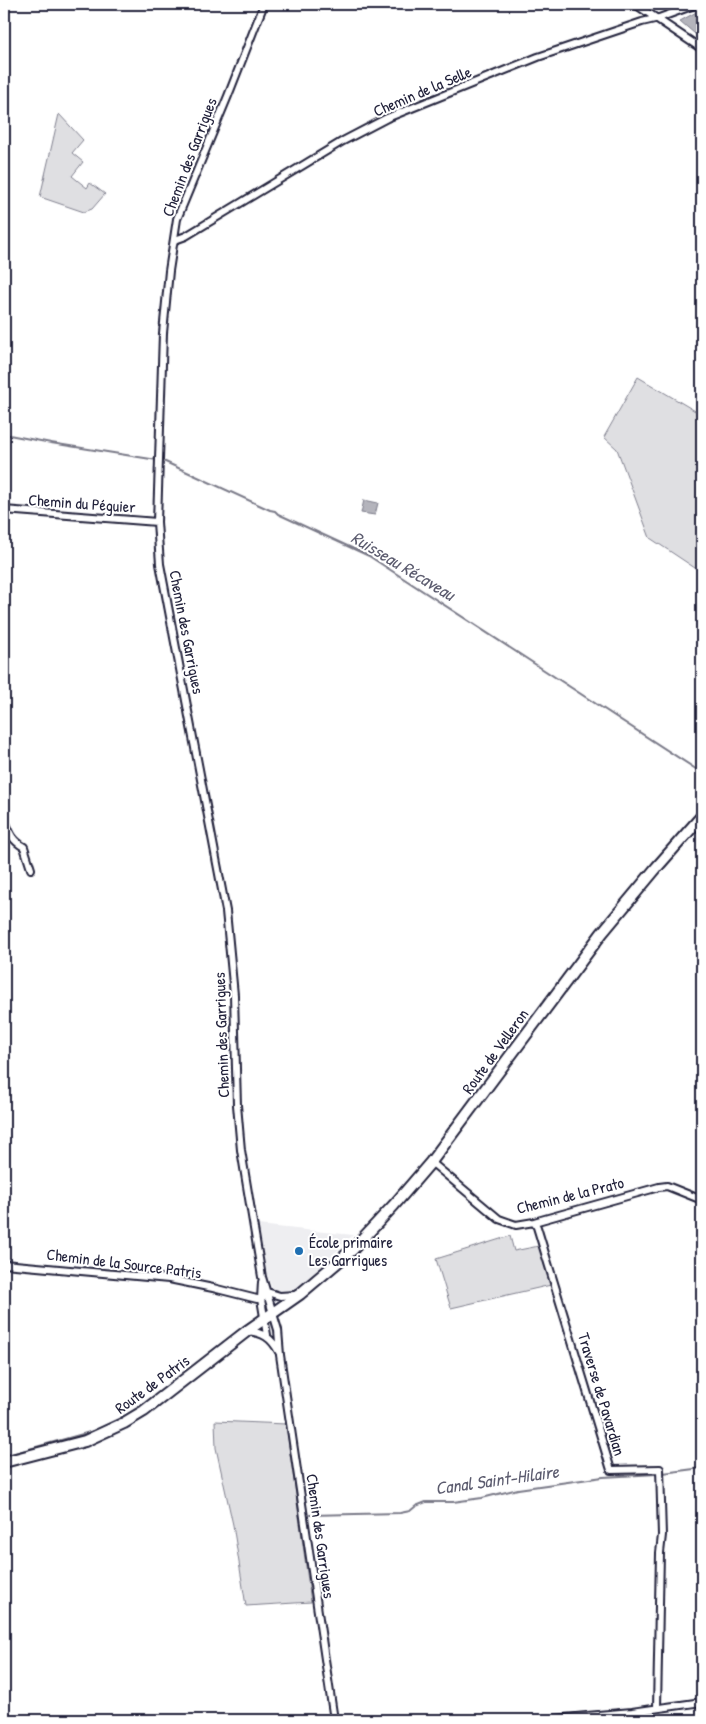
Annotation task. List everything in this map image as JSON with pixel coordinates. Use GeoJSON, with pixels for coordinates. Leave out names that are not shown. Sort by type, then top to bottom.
{"type":"FeatureCollection","features":[{"type":"Feature","properties":{"kind":"main road","name":"Route de Velleron"},"geometry":{"type":"LineString","coordinates":[[300,1294],[352,1250],[394,1206],[431,1162],[602,933],[659,864],[702,816]]}},
{"type":"Feature","properties":{"kind":"main road","name":"Route de Patris"},"geometry":{"type":"LineString","coordinates":[[4,1462],[84,1441],[124,1423],[151,1406],[247,1331],[300,1294]]}},
{"type":"Feature","properties":{"kind":"street","name":"Chemin des Garrigues"},"geometry":{"type":"LineString","coordinates":[[264,4],[178,219],[169,271],[164,333],[158,522],[160,564],[226,911],[234,986],[237,1105],[241,1150],[262,1277],[278,1330],[280,1355],[334,1720]]}},
{"type":"Feature","properties":{"kind":"street"},"geometry":{"type":"LineString","coordinates":[[635,4],[702,48]]}},
{"type":"Feature","properties":{"kind":"street","name":"Chemin de la Selle"},"geometry":{"type":"LineString","coordinates":[[175,240],[186,236],[343,141],[387,118],[538,57],[697,4]]}},
{"type":"Feature","properties":{"kind":"street","name":"Chemin du Péguier"},"geometry":{"type":"LineString","coordinates":[[4,510],[158,522]]}},
{"type":"Feature","properties":{"kind":"street"},"geometry":{"type":"LineString","coordinates":[[4,818],[10,835],[15,842],[24,847],[31,869]]}},
{"type":"Feature","properties":{"kind":"street","name":"Chemin de la Prato"},"geometry":{"type":"LineString","coordinates":[[431,1162],[499,1219],[516,1225],[534,1222],[666,1186],[702,1200]]}},
{"type":"Feature","properties":{"kind":"street","name":"Traverse de Pavardian"},"geometry":{"type":"LineString","coordinates":[[534,1222],[610,1470],[660,1469],[662,1534],[657,1708]]}},
{"type":"Feature","properties":{"kind":"street","name":"Chemin de la Source Patris"},"geometry":{"type":"LineString","coordinates":[[4,1264],[169,1280],[261,1299]]}},
{"type":"Feature","properties":{"kind":"street","name":"Chemin des Garrigues"},"geometry":{"type":"LineString","coordinates":[[262,1277],[261,1299],[267,1336],[275,1344],[280,1355]]}},
{"type":"Feature","properties":{"kind":"street"},"geometry":{"type":"LineString","coordinates":[[261,1299],[268,1293],[280,1296],[300,1294]]}},
{"type":"Feature","properties":{"kind":"street"},"geometry":{"type":"LineString","coordinates":[[247,1331],[267,1336]]}},
{"type":"Feature","properties":{"kind":"street"},"geometry":{"type":"LineString","coordinates":[[542,1720],[702,1702]]}},
{"type":"Feature","properties":{"kind":"shaded area"},"geometry":{"type":"Polygon","coordinates":[[[702,9],[702,40],[680,21],[702,9]]]}},
{"type":"Feature","properties":{"kind":"shaded area"},"geometry":{"type":"Polygon","coordinates":[[[59,114],[83,140],[72,153],[83,162],[72,176],[87,188],[90,183],[105,194],[92,209],[84,212],[40,197],[59,114]]]}},
{"type":"Feature","properties":{"kind":"shaded area"},"geometry":{"type":"Polygon","coordinates":[[[638,377],[702,415],[701,572],[650,538],[617,449],[604,437],[638,377]]]}},
{"type":"Feature","properties":{"kind":"shaded area"},"geometry":{"type":"Polygon","coordinates":[[[364,500],[378,503],[375,515],[361,513],[364,500]]]}},
{"type":"Feature","properties":{"kind":"shaded area","name":"École primaire Les Garrigues"},"geometry":{"type":"Polygon","coordinates":[[[258,1225],[353,1235],[300,1287],[290,1291],[279,1292],[272,1288],[264,1267],[258,1225]]]}},
{"type":"Feature","properties":{"kind":"shaded area"},"geometry":{"type":"Polygon","coordinates":[[[510,1236],[514,1251],[539,1246],[551,1285],[451,1308],[436,1259],[510,1236]]]}},
{"type":"Feature","properties":{"kind":"shaded area"},"geometry":{"type":"Polygon","coordinates":[[[215,1421],[286,1424],[311,1602],[246,1606],[233,1525],[216,1448],[215,1421]]]}},
{"type":"Feature","properties":{"kind":"waterway","name":"Ruisseau Récaveau"},"geometry":{"type":"LineString","coordinates":[[4,434],[157,460]]}},
{"type":"Feature","properties":{"kind":"waterway","name":"Ruisseau Récaveau"},"geometry":{"type":"LineString","coordinates":[[161,460],[369,556],[702,773]]}},
{"type":"Feature","properties":{"kind":"waterway"},"geometry":{"type":"LineString","coordinates":[[119,1420],[136,1409]]}},
{"type":"Feature","properties":{"kind":"waterway"},"geometry":{"type":"LineString","coordinates":[[4,1456],[97,1430]]}},
{"type":"Feature","properties":{"kind":"waterway","name":"Canal Saint-Hilaire"},"geometry":{"type":"LineString","coordinates":[[663,1473],[702,1468]]}},
{"type":"Feature","properties":{"kind":"waterway","name":"Canal Saint-Hilaire"},"geometry":{"type":"LineString","coordinates":[[310,1515],[400,1513],[410,1511],[426,1502],[453,1502],[482,1498],[518,1489],[603,1477],[657,1474]]}},
{"type":"Feature","properties":{"kind":"place","name":"École primaire Les Garrigues"},"geometry":{"type":"Point","coordinates":[299,1251]}}]}
